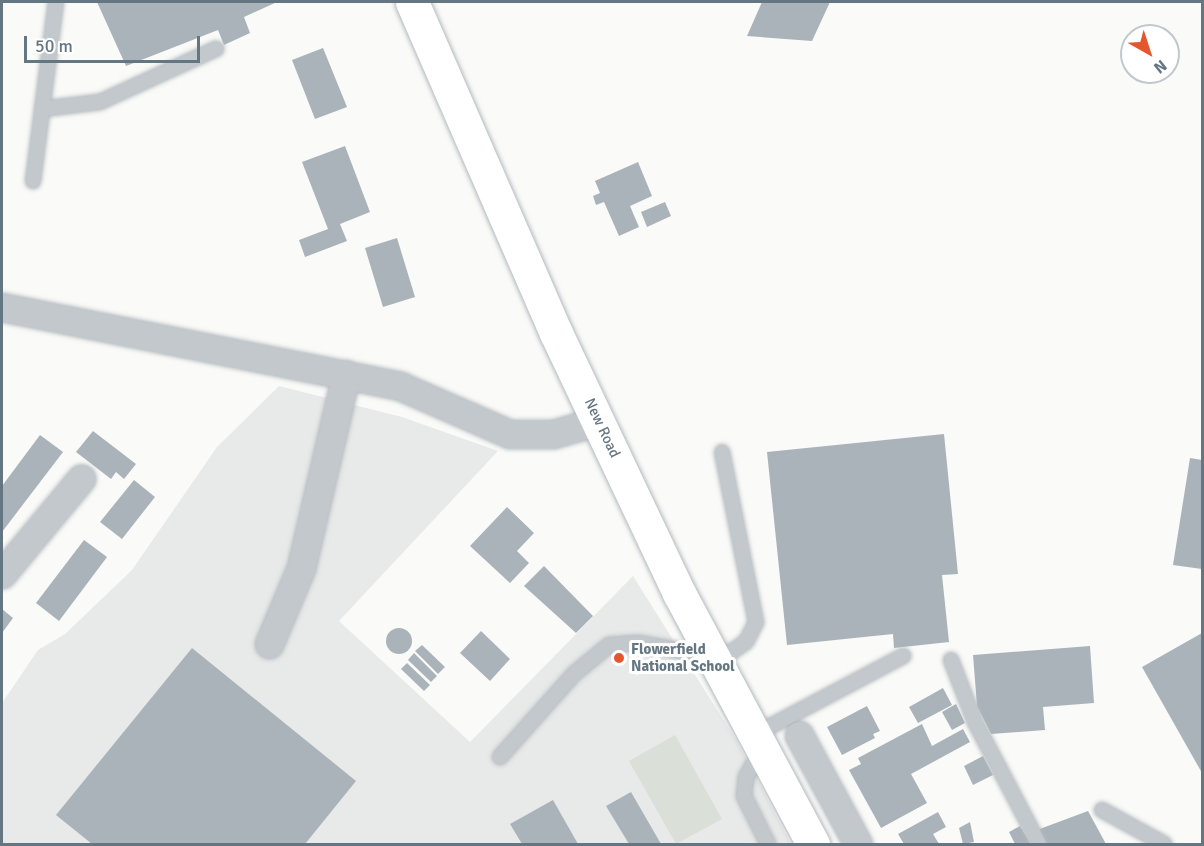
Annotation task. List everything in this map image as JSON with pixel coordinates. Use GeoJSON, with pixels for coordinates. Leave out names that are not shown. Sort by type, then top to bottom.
{"type":"FeatureCollection","features":[{"type":"Feature","properties":{"kind":"main road","name":"New Road"},"geometry":{"type":"LineString","coordinates":[[412,2],[556,333],[712,656],[813,844]]}},
{"type":"Feature","properties":{"kind":"street"},"geometry":{"type":"LineString","coordinates":[[2,307],[400,386],[510,434],[553,434],[599,421]]}},
{"type":"Feature","properties":{"kind":"street"},"geometry":{"type":"LineString","coordinates":[[269,644],[301,568],[346,374]]}},
{"type":"Feature","properties":{"kind":"street"},"geometry":{"type":"LineString","coordinates":[[2,574],[81,479]]}},
{"type":"Feature","properties":{"kind":"street"},"geometry":{"type":"LineString","coordinates":[[799,735],[858,844]]}},
{"type":"Feature","properties":{"kind":"lane"},"geometry":{"type":"LineString","coordinates":[[33,181],[56,2]]}},
{"type":"Feature","properties":{"kind":"lane"},"geometry":{"type":"LineString","coordinates":[[42,109],[100,102],[216,49]]}},
{"type":"Feature","properties":{"kind":"lane"},"geometry":{"type":"LineString","coordinates":[[501,757],[574,674],[609,645],[638,644],[712,656],[730,653],[746,642],[756,622],[722,452]]}},
{"type":"Feature","properties":{"kind":"lane"},"geometry":{"type":"LineString","coordinates":[[768,844],[744,796],[746,777],[758,742],[903,656]]}},
{"type":"Feature","properties":{"kind":"lane"},"geometry":{"type":"LineString","coordinates":[[951,660],[975,722],[1039,844]]}},
{"type":"Feature","properties":{"kind":"lane"},"geometry":{"type":"LineString","coordinates":[[1102,810],[1164,844]]}},
{"type":"Feature","properties":{"kind":"shaded area"},"geometry":{"type":"Polygon","coordinates":[[[279,386],[402,417],[498,451],[339,621],[470,742],[633,576],[736,740],[791,844],[2,844],[2,703],[38,650],[65,634],[132,570],[217,447],[279,386]]]}},
{"type":"Feature","properties":{"kind":"shaded area"},"geometry":{"type":"Polygon","coordinates":[[[675,735],[722,819],[676,844],[629,761],[675,735]]]}},
{"type":"Feature","properties":{"kind":"building"},"geometry":{"type":"Polygon","coordinates":[[[97,2],[277,2],[244,17],[250,33],[224,45],[218,30],[126,66],[97,2]]]}},
{"type":"Feature","properties":{"kind":"building"},"geometry":{"type":"Polygon","coordinates":[[[762,2],[830,2],[812,41],[747,36],[762,2]]]}},
{"type":"Feature","properties":{"kind":"building"},"geometry":{"type":"Polygon","coordinates":[[[323,48],[347,107],[315,119],[292,60],[323,48]]]}},
{"type":"Feature","properties":{"kind":"building"},"geometry":{"type":"Polygon","coordinates":[[[345,146],[370,212],[340,224],[347,241],[305,257],[299,240],[328,229],[302,162],[345,146]]]}},
{"type":"Feature","properties":{"kind":"building"},"geometry":{"type":"Polygon","coordinates":[[[638,162],[652,196],[630,206],[639,227],[619,236],[604,202],[596,205],[593,196],[600,193],[595,181],[638,162]]]}},
{"type":"Feature","properties":{"kind":"building"},"geometry":{"type":"Polygon","coordinates":[[[665,202],[671,216],[647,227],[641,212],[665,202]]]}},
{"type":"Feature","properties":{"kind":"building"},"geometry":{"type":"Polygon","coordinates":[[[397,238],[415,297],[383,307],[365,248],[397,238]]]}},
{"type":"Feature","properties":{"kind":"building"},"geometry":{"type":"Polygon","coordinates":[[[93,431],[136,464],[124,479],[116,472],[111,479],[76,452],[93,431]]]}},
{"type":"Feature","properties":{"kind":"building"},"geometry":{"type":"Polygon","coordinates":[[[944,434],[958,574],[942,575],[949,642],[894,648],[893,634],[787,645],[767,452],[944,434]]]}},
{"type":"Feature","properties":{"kind":"building"},"geometry":{"type":"Polygon","coordinates":[[[40,435],[63,452],[2,532],[2,486],[40,435]]]}},
{"type":"Feature","properties":{"kind":"building"},"geometry":{"type":"Polygon","coordinates":[[[1190,458],[1202,460],[1202,569],[1173,565],[1190,458]]]}},
{"type":"Feature","properties":{"kind":"building"},"geometry":{"type":"Polygon","coordinates":[[[134,480],[155,497],[122,539],[100,522],[134,480]]]}},
{"type":"Feature","properties":{"kind":"building"},"geometry":{"type":"Polygon","coordinates":[[[507,507],[534,533],[517,551],[529,563],[510,583],[470,546],[507,507]]]}},
{"type":"Feature","properties":{"kind":"building"},"geometry":{"type":"Polygon","coordinates":[[[84,540],[107,557],[59,621],[36,603],[84,540]]]}},
{"type":"Feature","properties":{"kind":"building"},"geometry":{"type":"Polygon","coordinates":[[[544,566],[593,616],[576,633],[524,586],[544,566]]]}},
{"type":"Feature","properties":{"kind":"building"},"geometry":{"type":"Polygon","coordinates":[[[2,609],[13,618],[2,633],[2,609]]]}},
{"type":"Feature","properties":{"kind":"building"},"geometry":{"type":"Polygon","coordinates":[[[399,628],[408,632],[412,641],[408,650],[399,654],[390,650],[386,641],[390,632],[399,628]]]}},
{"type":"Feature","properties":{"kind":"building"},"geometry":{"type":"Polygon","coordinates":[[[481,631],[510,659],[490,681],[460,653],[481,631]]]}},
{"type":"Feature","properties":{"kind":"building"},"geometry":{"type":"Polygon","coordinates":[[[1202,633],[1202,773],[1142,667],[1202,633]]]}},
{"type":"Feature","properties":{"kind":"building"},"geometry":{"type":"Polygon","coordinates":[[[422,645],[445,667],[438,674],[415,651],[422,645]]]}},
{"type":"Feature","properties":{"kind":"building"},"geometry":{"type":"Polygon","coordinates":[[[1090,646],[1094,703],[1043,707],[1045,730],[991,734],[977,706],[973,655],[1090,646]]]}},
{"type":"Feature","properties":{"kind":"building"},"geometry":{"type":"Polygon","coordinates":[[[192,648],[356,781],[305,844],[92,844],[56,815],[192,648]]]}},
{"type":"Feature","properties":{"kind":"building"},"geometry":{"type":"Polygon","coordinates":[[[414,653],[437,676],[431,682],[408,660],[414,653]]]}},
{"type":"Feature","properties":{"kind":"building"},"geometry":{"type":"Polygon","coordinates":[[[407,663],[430,685],[424,691],[401,669],[407,663]]]}},
{"type":"Feature","properties":{"kind":"building"},"geometry":{"type":"Polygon","coordinates":[[[943,688],[952,705],[918,723],[909,707],[943,688]]]}},
{"type":"Feature","properties":{"kind":"building"},"geometry":{"type":"Polygon","coordinates":[[[956,704],[965,723],[952,730],[942,712],[956,704]]]}},
{"type":"Feature","properties":{"kind":"building"},"geometry":{"type":"Polygon","coordinates":[[[867,706],[880,731],[873,734],[875,738],[842,755],[827,727],[867,706]]]}},
{"type":"Feature","properties":{"kind":"building"},"geometry":{"type":"Polygon","coordinates":[[[922,724],[932,746],[963,729],[970,742],[911,774],[927,803],[881,828],[849,770],[861,764],[858,758],[922,724]]]}},
{"type":"Feature","properties":{"kind":"building"},"geometry":{"type":"Polygon","coordinates":[[[983,756],[993,775],[973,785],[964,766],[983,756]]]}},
{"type":"Feature","properties":{"kind":"building"},"geometry":{"type":"Polygon","coordinates":[[[631,792],[661,844],[629,844],[606,806],[631,792]]]}},
{"type":"Feature","properties":{"kind":"building"},"geometry":{"type":"Polygon","coordinates":[[[553,800],[578,844],[522,844],[510,824],[553,800]]]}},
{"type":"Feature","properties":{"kind":"building"},"geometry":{"type":"Polygon","coordinates":[[[1088,811],[1106,844],[1044,844],[1037,830],[1088,811]]]}},
{"type":"Feature","properties":{"kind":"building"},"geometry":{"type":"Polygon","coordinates":[[[938,812],[946,827],[933,834],[939,844],[904,844],[898,834],[938,812]]]}},
{"type":"Feature","properties":{"kind":"building"},"geometry":{"type":"Polygon","coordinates":[[[970,822],[974,842],[963,844],[959,828],[970,822]]]}},
{"type":"Feature","properties":{"kind":"building"},"geometry":{"type":"Polygon","coordinates":[[[1020,826],[1030,843],[1015,844],[1009,832],[1020,826]]]}},
{"type":"Feature","properties":{"kind":"place","name":"Flowerfield National School"},"geometry":{"type":"Point","coordinates":[619,658]}}]}
